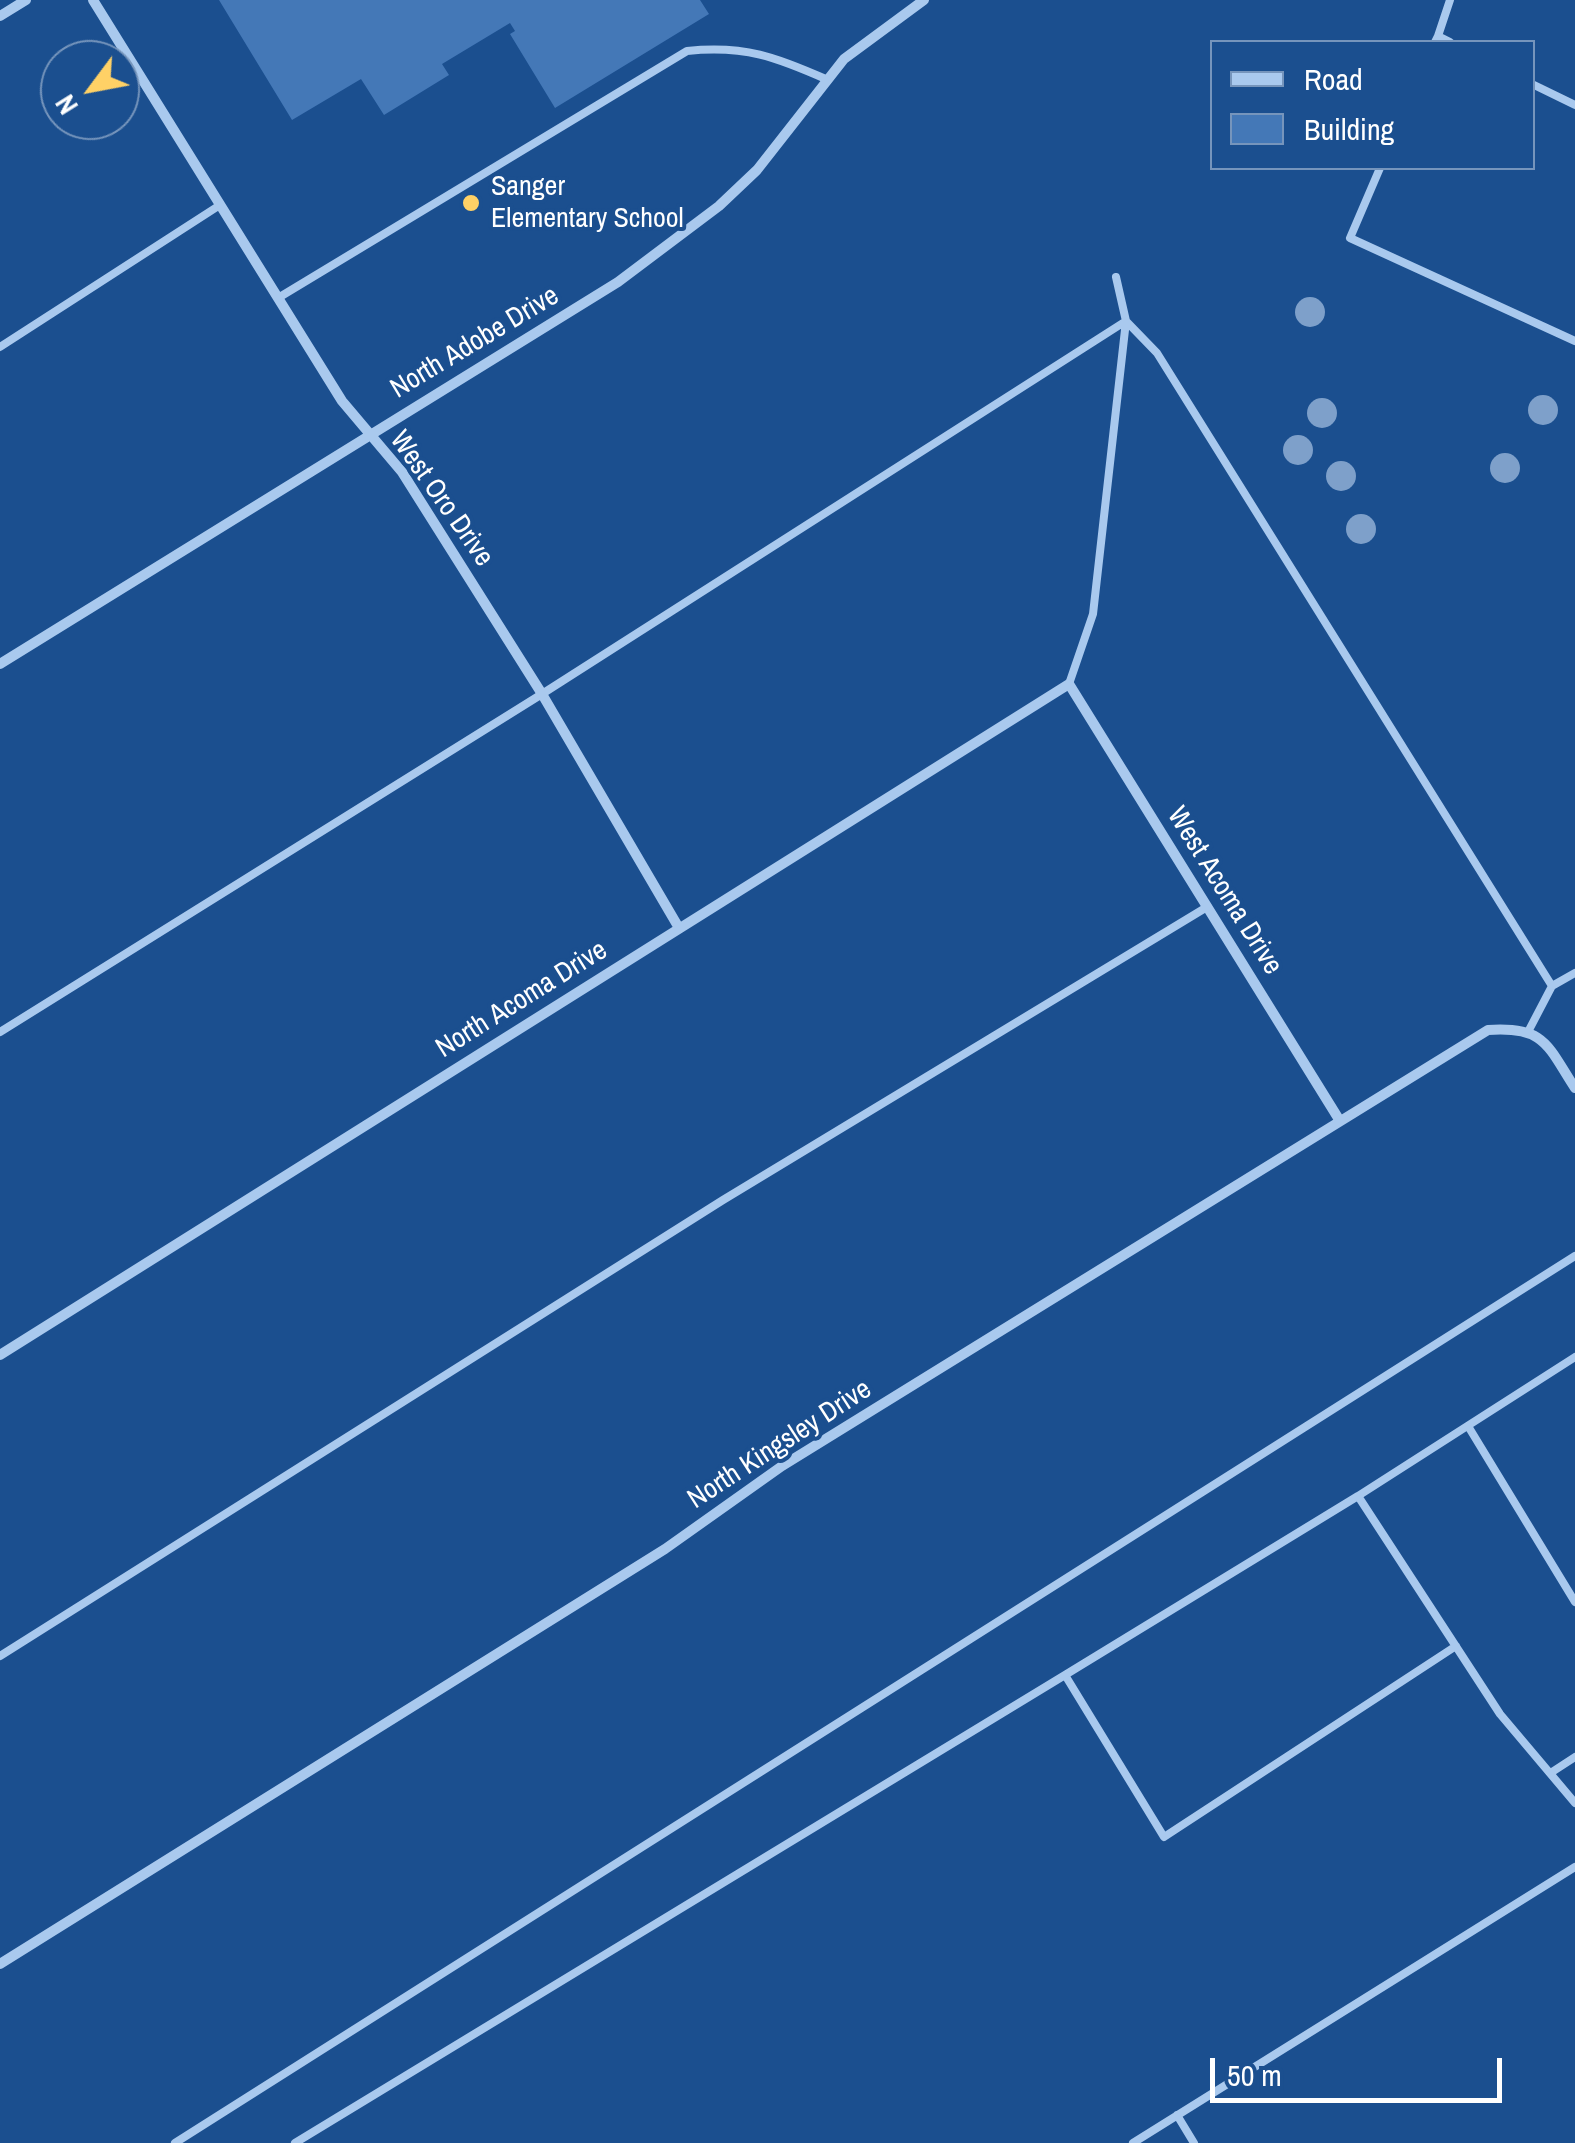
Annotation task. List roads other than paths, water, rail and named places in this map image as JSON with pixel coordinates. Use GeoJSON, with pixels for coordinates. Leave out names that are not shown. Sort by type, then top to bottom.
{"type":"FeatureCollection","features":[{"type":"Feature","properties":{"kind":"street"},"geometry":{"type":"LineString","coordinates":[[0,16],[26,0]]}},
{"type":"Feature","properties":{"kind":"street","name":"West Oro Drive"},"geometry":{"type":"LineString","coordinates":[[93,0],[342,401],[402,472],[542,694],[679,928]]}},
{"type":"Feature","properties":{"kind":"street","name":"North Adobe Drive"},"geometry":{"type":"LineString","coordinates":[[0,664],[618,282],[719,206],[757,170],[844,59],[924,0]]}},
{"type":"Feature","properties":{"kind":"street","name":"West Acoma Drive"},"geometry":{"type":"LineString","coordinates":[[1069,684],[1340,1121]]}},
{"type":"Feature","properties":{"kind":"street","name":"North Acoma Drive"},"geometry":{"type":"LineString","coordinates":[[0,1355],[1069,684]]}},
{"type":"Feature","properties":{"kind":"street","name":"North Kingsley Drive"},"geometry":{"type":"LineString","coordinates":[[0,1964],[665,1549],[782,1466],[1488,1030],[1529,1030]]}},
{"type":"Feature","properties":{"kind":"street"},"geometry":{"type":"LineString","coordinates":[[1529,1030],[1544,1039],[1575,1088]]}},
{"type":"Feature","properties":{"kind":"lane"},"geometry":{"type":"LineString","coordinates":[[1437,39],[1450,0]]}},
{"type":"Feature","properties":{"kind":"lane"},"geometry":{"type":"LineString","coordinates":[[278,298],[687,51],[720,48],[764,52],[828,80]]}},
{"type":"Feature","properties":{"kind":"lane"},"geometry":{"type":"LineString","coordinates":[[1535,85],[1575,105]]}},
{"type":"Feature","properties":{"kind":"lane"},"geometry":{"type":"LineString","coordinates":[[1379,170],[1350,238],[1575,341]]}},
{"type":"Feature","properties":{"kind":"lane"},"geometry":{"type":"LineString","coordinates":[[0,347],[220,205]]}},
{"type":"Feature","properties":{"kind":"lane"},"geometry":{"type":"LineString","coordinates":[[1069,684],[1093,614],[1126,321],[1116,278]]}},
{"type":"Feature","properties":{"kind":"lane"},"geometry":{"type":"LineString","coordinates":[[0,1032],[542,694],[1126,321]]}},
{"type":"Feature","properties":{"kind":"lane"},"geometry":{"type":"LineString","coordinates":[[1126,321],[1158,353],[1552,986]]}},
{"type":"Feature","properties":{"kind":"lane"},"geometry":{"type":"LineString","coordinates":[[0,1656],[723,1200],[1207,906]]}},
{"type":"Feature","properties":{"kind":"lane"},"geometry":{"type":"LineString","coordinates":[[1529,1030],[1552,986],[1575,973]]}},
{"type":"Feature","properties":{"kind":"lane"},"geometry":{"type":"LineString","coordinates":[[175,2143],[1575,1256]]}},
{"type":"Feature","properties":{"kind":"lane"},"geometry":{"type":"LineString","coordinates":[[295,2143],[1358,1496],[1575,1357]]}},
{"type":"Feature","properties":{"kind":"lane"},"geometry":{"type":"LineString","coordinates":[[1468,1426],[1575,1602]]}},
{"type":"Feature","properties":{"kind":"lane"},"geometry":{"type":"LineString","coordinates":[[1358,1496],[1500,1714],[1575,1803]]}},
{"type":"Feature","properties":{"kind":"lane"},"geometry":{"type":"LineString","coordinates":[[1065,1675],[1164,1837],[1456,1646]]}},
{"type":"Feature","properties":{"kind":"lane"},"geometry":{"type":"LineString","coordinates":[[1552,1772],[1575,1757]]}},
{"type":"Feature","properties":{"kind":"lane"},"geometry":{"type":"LineString","coordinates":[[1132,2143],[1575,1866]]}},
{"type":"Feature","properties":{"kind":"lane"},"geometry":{"type":"LineString","coordinates":[[1177,2115],[1194,2143]]}},
{"type":"Feature","properties":{"kind":"place","name":"Sanger Elementary School"},"geometry":{"type":"Point","coordinates":[471,203]}}]}
